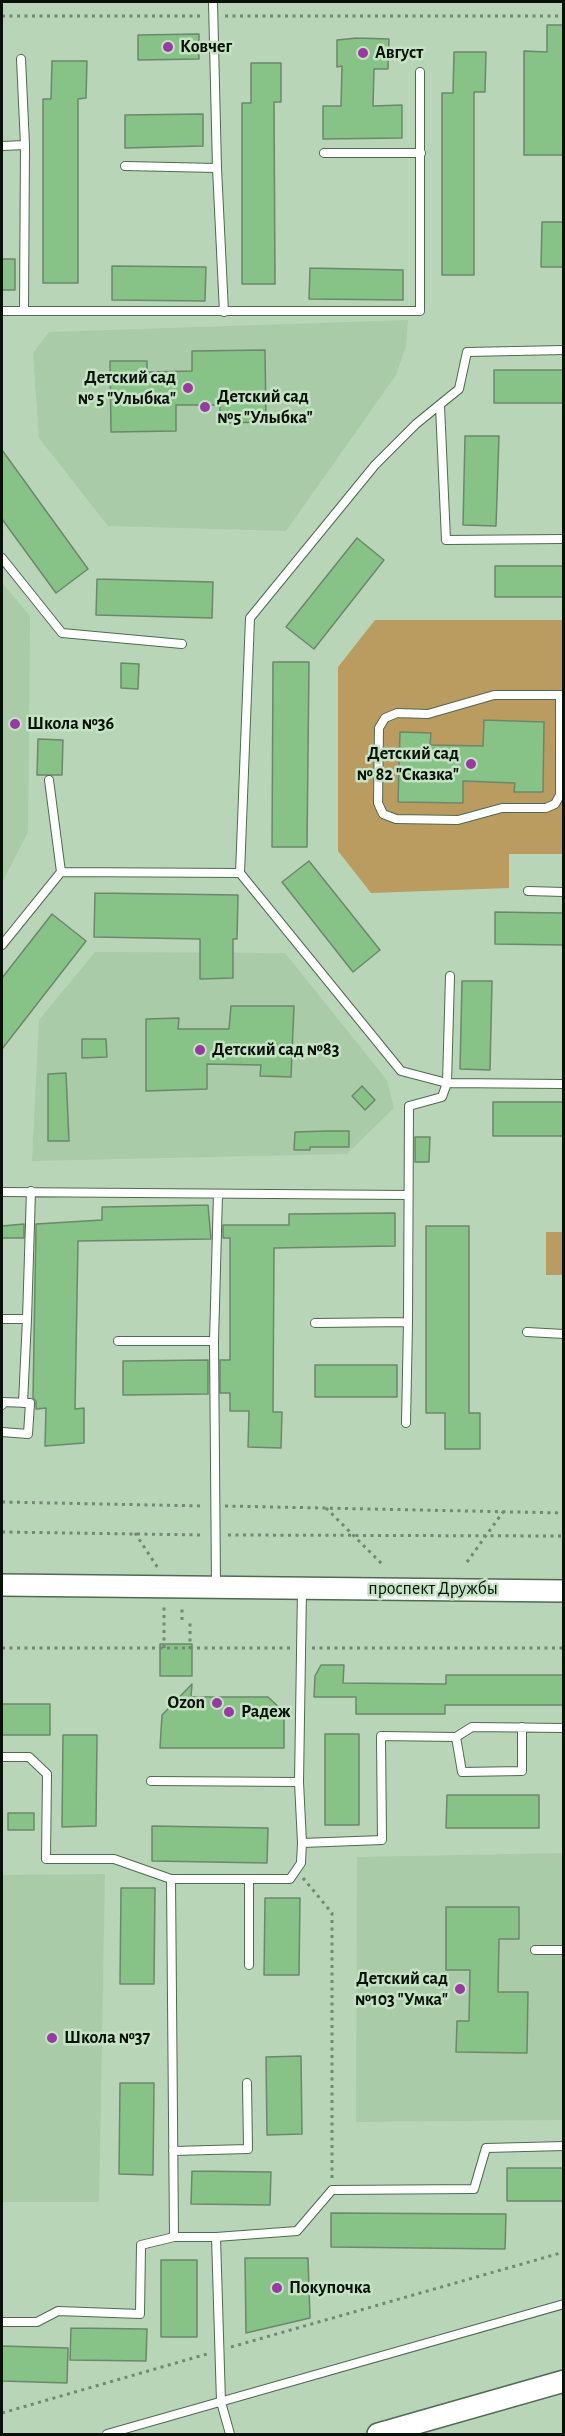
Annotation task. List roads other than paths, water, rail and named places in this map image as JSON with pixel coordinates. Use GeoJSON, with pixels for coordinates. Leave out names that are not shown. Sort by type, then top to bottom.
{"type":"FeatureCollection","features":[{"type":"Feature","properties":{"kind":"street"},"geometry":{"type":"LineString","coordinates":[[2,1585],[216,1588]]}},
{"type":"Feature","properties":{"kind":"street","name":"проспект Дружбы"},"geometry":{"type":"LineString","coordinates":[[216,1588],[564,1591]]}},
{"type":"Feature","properties":{"kind":"street"},"geometry":{"type":"LineString","coordinates":[[378,2434],[564,2381]]}},
{"type":"Feature","properties":{"kind":"lane"},"geometry":{"type":"LineString","coordinates":[[213,2],[217,168],[224,312]]}},
{"type":"Feature","properties":{"kind":"lane"},"geometry":{"type":"LineString","coordinates":[[21,59],[25,145],[24,310]]}},
{"type":"Feature","properties":{"kind":"lane"},"geometry":{"type":"LineString","coordinates":[[2,311],[420,311],[420,72]]}},
{"type":"Feature","properties":{"kind":"lane"},"geometry":{"type":"LineString","coordinates":[[2,146],[25,145]]}},
{"type":"Feature","properties":{"kind":"lane"},"geometry":{"type":"LineString","coordinates":[[324,153],[421,153]]}},
{"type":"Feature","properties":{"kind":"lane"},"geometry":{"type":"LineString","coordinates":[[125,166],[217,168]]}},
{"type":"Feature","properties":{"kind":"lane"},"geometry":{"type":"LineString","coordinates":[[564,350],[467,352],[459,389],[416,424],[375,465],[250,618],[240,873],[401,1071],[447,1083],[564,1084]]}},
{"type":"Feature","properties":{"kind":"lane"},"geometry":{"type":"LineString","coordinates":[[440,406],[446,540],[564,539]]}},
{"type":"Feature","properties":{"kind":"lane"},"geometry":{"type":"LineString","coordinates":[[2,558],[62,633],[182,644]]}},
{"type":"Feature","properties":{"kind":"lane"},"geometry":{"type":"LineString","coordinates":[[562,694],[560,795],[555,804],[546,807],[502,808],[458,820],[396,819],[384,814],[378,803],[379,728],[385,718],[397,713],[428,714],[494,695],[562,694]]}},
{"type":"Feature","properties":{"kind":"lane"},"geometry":{"type":"LineString","coordinates":[[2,945],[61,872],[49,780]]}},
{"type":"Feature","properties":{"kind":"lane"},"geometry":{"type":"LineString","coordinates":[[61,872],[240,873]]}},
{"type":"Feature","properties":{"kind":"lane"},"geometry":{"type":"LineString","coordinates":[[528,891],[564,892]]}},
{"type":"Feature","properties":{"kind":"lane"},"geometry":{"type":"LineString","coordinates":[[406,1423],[409,1106],[442,1097],[447,1083],[450,976]]}},
{"type":"Feature","properties":{"kind":"lane"},"geometry":{"type":"LineString","coordinates":[[23,1403],[31,1191]]}},
{"type":"Feature","properties":{"kind":"lane"},"geometry":{"type":"LineString","coordinates":[[2,1192],[408,1196]]}},
{"type":"Feature","properties":{"kind":"lane"},"geometry":{"type":"LineString","coordinates":[[216,1588],[214,1341],[219,1194]]}},
{"type":"Feature","properties":{"kind":"lane"},"geometry":{"type":"LineString","coordinates":[[2,1319],[27,1319]]}},
{"type":"Feature","properties":{"kind":"lane"},"geometry":{"type":"LineString","coordinates":[[315,1323],[408,1322]]}},
{"type":"Feature","properties":{"kind":"lane"},"geometry":{"type":"LineString","coordinates":[[527,1332],[564,1334]]}},
{"type":"Feature","properties":{"kind":"lane"},"geometry":{"type":"LineString","coordinates":[[118,1341],[214,1341]]}},
{"type":"Feature","properties":{"kind":"lane"},"geometry":{"type":"LineString","coordinates":[[2,1405],[2,1402],[30,1403],[28,1434],[2,1432]]}},
{"type":"Feature","properties":{"kind":"lane"},"geometry":{"type":"LineString","coordinates":[[2,1756],[29,1757],[47,1774],[46,1859],[114,1859],[171,1879],[290,1879],[301,1863],[302,1843],[299,1782],[302,1589]]}},
{"type":"Feature","properties":{"kind":"lane"},"geometry":{"type":"LineString","coordinates":[[302,1843],[382,1840],[381,1736],[456,1737],[472,1727],[564,1728]]}},
{"type":"Feature","properties":{"kind":"lane"},"geometry":{"type":"LineString","coordinates":[[456,1737],[462,1772],[522,1771],[522,1727]]}},
{"type":"Feature","properties":{"kind":"lane"},"geometry":{"type":"LineString","coordinates":[[151,1781],[299,1782]]}},
{"type":"Feature","properties":{"kind":"lane"},"geometry":{"type":"LineString","coordinates":[[171,1879],[174,2237]]}},
{"type":"Feature","properties":{"kind":"lane"},"geometry":{"type":"LineString","coordinates":[[249,1879],[249,1965]]}},
{"type":"Feature","properties":{"kind":"lane"},"geometry":{"type":"LineString","coordinates":[[535,1950],[564,1950]]}},
{"type":"Feature","properties":{"kind":"lane"},"geometry":{"type":"LineString","coordinates":[[173,2151],[248,2149],[247,2083]]}},
{"type":"Feature","properties":{"kind":"lane"},"geometry":{"type":"LineString","coordinates":[[2,2322],[37,2322],[58,2311],[140,2314],[141,2245],[174,2237],[297,2231],[332,2190],[474,2189],[486,2148],[564,2146]]}},
{"type":"Feature","properties":{"kind":"lane"},"geometry":{"type":"LineString","coordinates":[[216,2236],[221,2402],[230,2434]]}},
{"type":"Feature","properties":{"kind":"lane"},"geometry":{"type":"LineString","coordinates":[[107,2434],[564,2304]]}},
{"type":"Feature","properties":{"kind":"place","name":"Ковчег"},"geometry":{"type":"Point","coordinates":[168,47]}},
{"type":"Feature","properties":{"kind":"place","name":"Август"},"geometry":{"type":"Point","coordinates":[363,53]}},
{"type":"Feature","properties":{"kind":"place","name":"Детский сад № 5 \"Улыбка\""},"geometry":{"type":"Point","coordinates":[188,388]}},
{"type":"Feature","properties":{"kind":"place","name":"Детский сад №5 \"Улыбка\""},"geometry":{"type":"Point","coordinates":[205,407]}},
{"type":"Feature","properties":{"kind":"place","name":"Школа №36"},"geometry":{"type":"Point","coordinates":[15,724]}},
{"type":"Feature","properties":{"kind":"place","name":"Детский сад № 82 \"Сказка\""},"geometry":{"type":"Point","coordinates":[471,764]}},
{"type":"Feature","properties":{"kind":"place","name":"Детский сад №83"},"geometry":{"type":"Point","coordinates":[200,1050]}},
{"type":"Feature","properties":{"kind":"place","name":"Ozon"},"geometry":{"type":"Point","coordinates":[217,1703]}},
{"type":"Feature","properties":{"kind":"place","name":"Радеж"},"geometry":{"type":"Point","coordinates":[229,1712]}},
{"type":"Feature","properties":{"kind":"place","name":"Детский сад №103 \"Умка\""},"geometry":{"type":"Point","coordinates":[460,1989]}},
{"type":"Feature","properties":{"kind":"place","name":"Школа №37"},"geometry":{"type":"Point","coordinates":[52,2038]}},
{"type":"Feature","properties":{"kind":"place","name":"Покупочка"},"geometry":{"type":"Point","coordinates":[277,2288]}}]}
